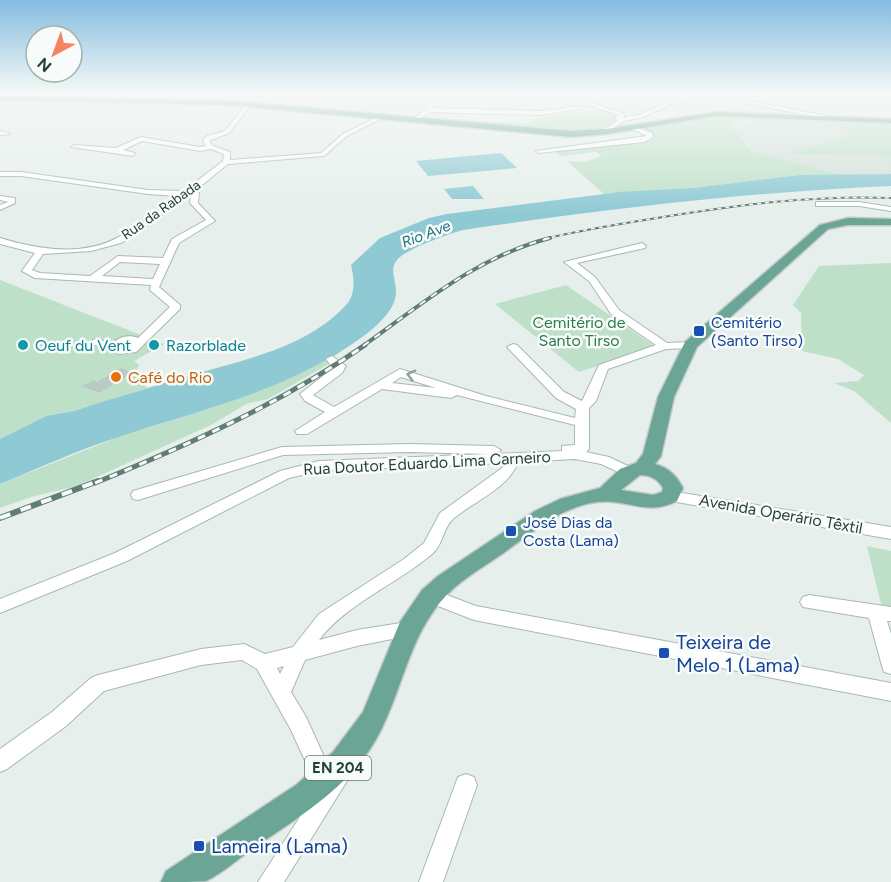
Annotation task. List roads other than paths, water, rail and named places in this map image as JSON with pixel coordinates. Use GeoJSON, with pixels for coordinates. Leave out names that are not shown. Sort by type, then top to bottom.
{"type":"FeatureCollection","features":[{"type":"Feature","properties":{"kind":"main road"},"geometry":{"type":"LineString","coordinates":[[538,132],[557,134],[600,132]]}},
{"type":"Feature","properties":{"kind":"main road"},"geometry":{"type":"LineString","coordinates":[[635,498],[625,489],[649,476],[666,397],[690,345],[824,227],[845,222],[891,222]]}},
{"type":"Feature","properties":{"kind":"main road","name":"EN 204"},"geometry":{"type":"LineString","coordinates":[[177,882],[324,782],[352,752],[372,721],[407,628],[431,596],[446,582],[553,508],[605,494],[649,476],[658,502],[605,494]]}},
{"type":"Feature","properties":{"kind":"street"},"geometry":{"type":"LineString","coordinates":[[226,132],[209,137],[205,141],[211,147],[228,153],[226,162],[322,155],[328,153],[343,136],[353,132]]}},
{"type":"Feature","properties":{"kind":"street"},"geometry":{"type":"LineString","coordinates":[[539,151],[644,140],[650,137],[650,134],[645,132]]}},
{"type":"Feature","properties":{"kind":"street"},"geometry":{"type":"LineString","coordinates":[[117,150],[141,140],[200,149],[211,147]]}},
{"type":"Feature","properties":{"kind":"street"},"geometry":{"type":"LineString","coordinates":[[74,147],[117,150],[133,154]]}},
{"type":"Feature","properties":{"kind":"street","name":"Rua da Rabada"},"geometry":{"type":"LineString","coordinates":[[0,241],[18,248],[40,252],[82,248],[119,240],[190,192],[226,162]]}},
{"type":"Feature","properties":{"kind":"street"},"geometry":{"type":"LineString","coordinates":[[0,179],[4,174],[148,192],[195,193],[194,203],[211,221],[175,241],[154,288],[176,307],[139,339],[118,343],[115,347],[119,351],[97,342]]}},
{"type":"Feature","properties":{"kind":"street"},"geometry":{"type":"LineString","coordinates":[[0,198],[12,200],[11,203],[0,208]]}},
{"type":"Feature","properties":{"kind":"street"},"geometry":{"type":"LineString","coordinates":[[859,200],[891,209]]}},
{"type":"Feature","properties":{"kind":"street"},"geometry":{"type":"LineString","coordinates":[[819,204],[872,205]]}},
{"type":"Feature","properties":{"kind":"street"},"geometry":{"type":"LineString","coordinates":[[642,246],[569,262],[592,279],[615,312],[665,346]]}},
{"type":"Feature","properties":{"kind":"street"},"geometry":{"type":"LineString","coordinates":[[40,252],[27,271],[38,276],[157,282]]}},
{"type":"Feature","properties":{"kind":"street"},"geometry":{"type":"LineString","coordinates":[[92,279],[118,259],[167,261]]}},
{"type":"Feature","properties":{"kind":"street"},"geometry":{"type":"LineString","coordinates":[[115,332],[139,339]]}},
{"type":"Feature","properties":{"kind":"street"},"geometry":{"type":"LineString","coordinates":[[138,495],[282,451],[582,449],[583,407],[590,401],[603,367],[665,346],[690,345]]}},
{"type":"Feature","properties":{"kind":"street"},"geometry":{"type":"LineString","coordinates":[[513,347],[555,391],[583,407]]}},
{"type":"Feature","properties":{"kind":"street"},"geometry":{"type":"LineString","coordinates":[[332,359],[340,366],[338,370],[306,394],[334,412]]}},
{"type":"Feature","properties":{"kind":"street"},"geometry":{"type":"LineString","coordinates":[[302,431],[381,385],[482,399],[581,423]]}},
{"type":"Feature","properties":{"kind":"street","name":"Rua Doutor Eduardo Lima Carneiro"},"geometry":{"type":"LineString","coordinates":[[0,606],[121,557],[270,480],[294,471],[319,466],[586,456],[649,476]]}},
{"type":"Feature","properties":{"kind":"street"},"geometry":{"type":"LineString","coordinates":[[282,691],[299,653],[325,619],[410,563],[430,547],[445,517],[508,471],[513,458]]}},
{"type":"Feature","properties":{"kind":"street","name":"Avenida Operário Têxtil"},"geometry":{"type":"LineString","coordinates":[[649,476],[891,524]]}},
{"type":"Feature","properties":{"kind":"street","name":"Avenida Operário Têxtil"},"geometry":{"type":"LineString","coordinates":[[649,476],[689,498],[891,533]]}},
{"type":"Feature","properties":{"kind":"street"},"geometry":{"type":"LineString","coordinates":[[431,596],[474,613],[891,692]]}},
{"type":"Feature","properties":{"kind":"street"},"geometry":{"type":"LineString","coordinates":[[809,602],[884,613],[891,666]]}},
{"type":"Feature","properties":{"kind":"street"},"geometry":{"type":"LineString","coordinates":[[264,663],[407,628]]}},
{"type":"Feature","properties":{"kind":"street"},"geometry":{"type":"LineString","coordinates":[[0,762],[59,718],[98,684],[201,657],[244,652],[264,663],[282,691],[287,706],[300,724],[324,782]]}},
{"type":"Feature","properties":{"kind":"street"},"geometry":{"type":"LineString","coordinates":[[270,882],[315,815],[352,752]]}},
{"type":"Feature","properties":{"kind":"street"},"geometry":{"type":"LineString","coordinates":[[431,882],[466,785]]}},
{"type":"Feature","properties":{"kind":"water"},"geometry":{"type":"Polygon","coordinates":[[[501,153],[517,168],[428,176],[416,161],[501,153]]]}},
{"type":"Feature","properties":{"kind":"water","name":"Rio Ave"},"geometry":{"type":"Polygon","coordinates":[[[891,174],[891,186],[783,192],[676,202],[516,222],[463,230],[448,235],[418,247],[397,260],[393,267],[395,300],[385,317],[359,339],[317,365],[262,390],[104,442],[0,484],[0,439],[46,416],[74,411],[254,357],[295,342],[331,319],[347,304],[353,290],[351,265],[380,238],[429,218],[620,192],[693,188],[800,175],[891,174]]]}},
{"type":"Feature","properties":{"kind":"water"},"geometry":{"type":"Polygon","coordinates":[[[473,186],[484,199],[452,199],[444,189],[473,186]]]}},
{"type":"Feature","properties":{"kind":"railway"},"geometry":{"type":"LineString","coordinates":[[544,239],[614,225],[744,205],[832,198],[891,198]]}},
{"type":"Feature","properties":{"kind":"railway"},"geometry":{"type":"LineString","coordinates":[[363,346],[429,298],[475,269],[523,246],[550,238]]}},
{"type":"Feature","properties":{"kind":"railway"},"geometry":{"type":"LineString","coordinates":[[95,483],[234,422],[301,386],[365,345]]}},
{"type":"Feature","properties":{"kind":"railway"},"geometry":{"type":"LineString","coordinates":[[0,518],[98,481]]}},
{"type":"Feature","properties":{"kind":"place","name":"Cemitério (Santo Tirso)"},"geometry":{"type":"Point","coordinates":[699,331]}},
{"type":"Feature","properties":{"kind":"place","name":"Oeuf du Vent"},"geometry":{"type":"Point","coordinates":[23,345]}},
{"type":"Feature","properties":{"kind":"place","name":"Razorblade"},"geometry":{"type":"Point","coordinates":[154,345]}},
{"type":"Feature","properties":{"kind":"place","name":"Café do Rio"},"geometry":{"type":"Point","coordinates":[116,377]}},
{"type":"Feature","properties":{"kind":"place","name":"José Dias da Costa (Lama)"},"geometry":{"type":"Point","coordinates":[511,531]}},
{"type":"Feature","properties":{"kind":"place","name":"Teixeira de Melo 1 (Lama)"},"geometry":{"type":"Point","coordinates":[664,653]}},
{"type":"Feature","properties":{"kind":"place","name":"Lameira (Lama)"},"geometry":{"type":"Point","coordinates":[199,846]}},
{"type":"Feature","properties":{"kind":"park label","name":"Cemitério de Santo Tirso"},"geometry":{"type":"Point","coordinates":[579,331]}}]}
